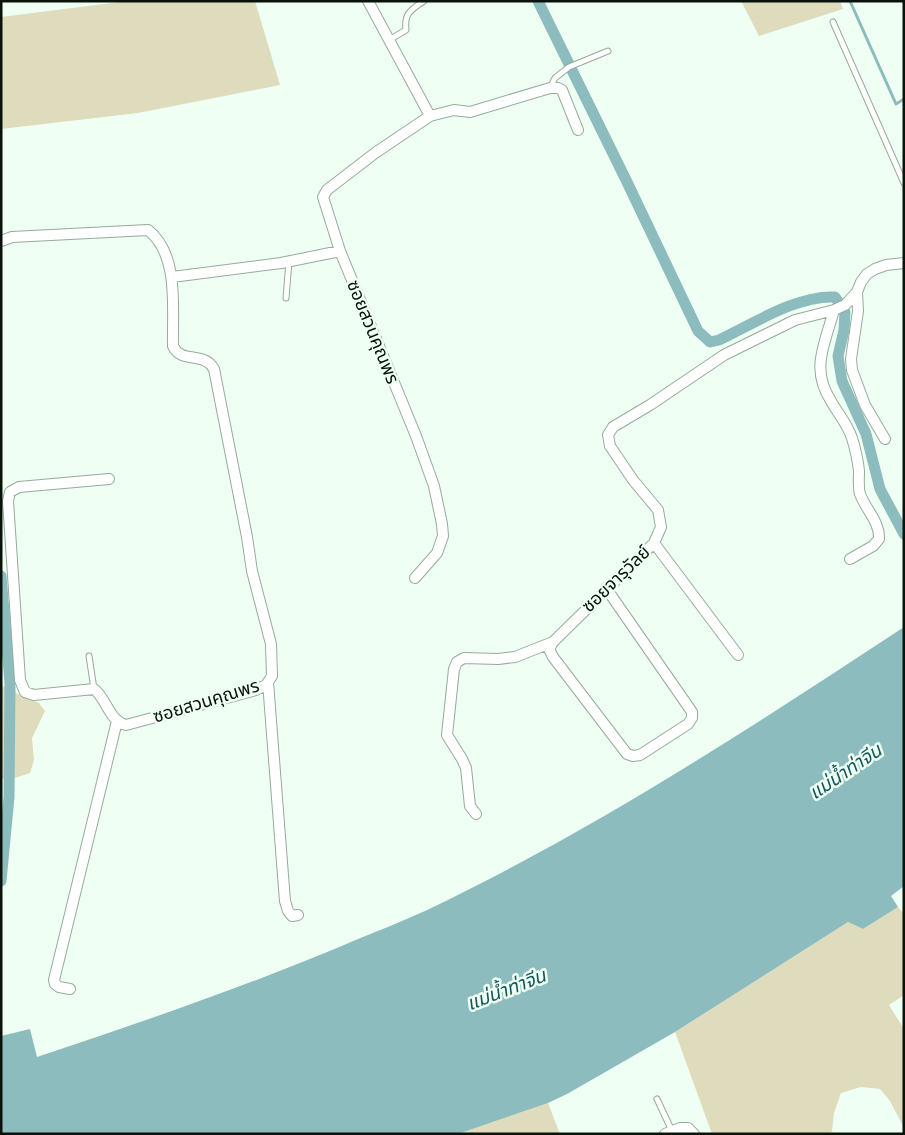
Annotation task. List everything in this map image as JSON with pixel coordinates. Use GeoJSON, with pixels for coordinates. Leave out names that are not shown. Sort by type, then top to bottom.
{"type":"FeatureCollection","features":[{"type":"Feature","properties":{"kind":"street"},"geometry":{"type":"LineString","coordinates":[[368,1],[430,116]]}},
{"type":"Feature","properties":{"kind":"street"},"geometry":{"type":"LineString","coordinates":[[550,88],[562,90],[578,130]]}},
{"type":"Feature","properties":{"kind":"street","name":"ซอยสวนคุณพร"},"geometry":{"type":"LineString","coordinates":[[414,578],[437,553],[443,536],[434,486],[416,436],[340,252],[323,197],[327,190],[375,153],[430,116],[454,110],[470,112],[550,88]]}},
{"type":"Feature","properties":{"kind":"street","name":"ซอยสวนคุณพร"},"geometry":{"type":"LineString","coordinates":[[1,241],[12,238],[148,230],[158,239],[162,246],[172,277],[173,346],[175,352],[180,355],[210,362],[214,369],[252,571],[271,644],[272,676],[268,682],[256,690],[135,722],[126,724],[117,721]]}},
{"type":"Feature","properties":{"kind":"street"},"geometry":{"type":"LineString","coordinates":[[172,277],[340,252]]}},
{"type":"Feature","properties":{"kind":"street","name":"ซอยจารุวัลย์"},"geometry":{"type":"LineString","coordinates":[[476,814],[470,806],[466,768],[447,735],[454,669],[457,662],[464,658],[498,659],[515,657],[553,642],[654,543],[661,527],[658,510],[633,480],[610,446],[608,435],[613,426],[650,406],[724,355],[795,320],[834,310],[845,305],[857,292],[867,274],[886,265],[904,262]]}},
{"type":"Feature","properties":{"kind":"street"},"geometry":{"type":"LineString","coordinates":[[857,292],[858,311],[851,359],[852,370],[865,405],[885,439]]}},
{"type":"Feature","properties":{"kind":"street"},"geometry":{"type":"LineString","coordinates":[[834,310],[820,362],[819,374],[822,385],[831,402],[845,420],[852,438],[859,470],[860,494],[880,530],[879,539],[873,546],[850,559]]}},
{"type":"Feature","properties":{"kind":"street"},"geometry":{"type":"LineString","coordinates":[[70,989],[59,987],[55,984],[54,980],[117,721],[100,694],[94,689],[34,695],[25,692],[20,680],[8,501],[10,492],[19,487],[109,479]]}},
{"type":"Feature","properties":{"kind":"street"},"geometry":{"type":"LineString","coordinates":[[654,543],[738,655]]}},
{"type":"Feature","properties":{"kind":"street"},"geometry":{"type":"LineString","coordinates":[[553,642],[549,650],[553,658],[627,754],[633,756],[640,755],[688,724],[692,718],[692,712],[606,588]]}},
{"type":"Feature","properties":{"kind":"street"},"geometry":{"type":"LineString","coordinates":[[268,682],[286,900],[288,911],[292,916],[298,915]]}},
{"type":"Feature","properties":{"kind":"street"},"geometry":{"type":"LineString","coordinates":[[669,1132],[680,1128],[688,1128],[694,1134]]}},
{"type":"Feature","properties":{"kind":"lane"},"geometry":{"type":"LineString","coordinates":[[389,40],[406,30],[406,16],[424,1]]}},
{"type":"Feature","properties":{"kind":"lane"},"geometry":{"type":"LineString","coordinates":[[833,22],[904,183]]}},
{"type":"Feature","properties":{"kind":"lane"},"geometry":{"type":"LineString","coordinates":[[550,88],[555,78],[569,67],[608,51]]}},
{"type":"Feature","properties":{"kind":"lane"},"geometry":{"type":"LineString","coordinates":[[286,298],[289,261]]}},
{"type":"Feature","properties":{"kind":"lane"},"geometry":{"type":"LineString","coordinates":[[89,656],[94,689]]}},
{"type":"Feature","properties":{"kind":"lane"},"geometry":{"type":"LineString","coordinates":[[657,1099],[669,1132]]}},
{"type":"Feature","properties":{"kind":"shaded area"},"geometry":{"type":"Polygon","coordinates":[[[128,1],[255,1],[280,85],[138,113],[1,129],[1,17],[128,1]]]}},
{"type":"Feature","properties":{"kind":"shaded area"},"geometry":{"type":"Polygon","coordinates":[[[741,1],[840,1],[843,9],[759,36],[741,1]]]}},
{"type":"Feature","properties":{"kind":"shaded area"},"geometry":{"type":"Polygon","coordinates":[[[5,686],[23,697],[39,703],[45,711],[32,738],[34,760],[30,773],[15,778],[1,779],[1,687],[5,686]]]}},
{"type":"Feature","properties":{"kind":"shaded area"},"geometry":{"type":"Polygon","coordinates":[[[898,907],[904,914],[904,995],[889,1005],[904,1029],[904,1128],[890,1101],[880,1089],[861,1087],[841,1093],[834,1113],[830,1134],[712,1134],[675,1032],[848,922],[863,929],[898,907]]]}},
{"type":"Feature","properties":{"kind":"shaded area"},"geometry":{"type":"Polygon","coordinates":[[[548,1103],[560,1134],[458,1134],[548,1103]]]}},
{"type":"Feature","properties":{"kind":"water","name":"แม่น้ำท่าจีน"},"geometry":{"type":"Polygon","coordinates":[[[904,627],[904,886],[891,896],[898,907],[863,929],[848,922],[675,1032],[567,1094],[548,1103],[458,1134],[1,1134],[1,1036],[30,1029],[37,1057],[239,987],[425,911],[487,880],[610,813],[729,741],[904,627]]]}},
{"type":"Feature","properties":{"kind":"waterway"},"geometry":{"type":"LineString","coordinates":[[538,1],[698,331],[710,342],[719,340],[791,306],[820,298],[835,297],[845,312],[844,330],[838,356],[842,381],[866,434],[880,489],[904,534]]}},
{"type":"Feature","properties":{"kind":"waterway"},"geometry":{"type":"LineString","coordinates":[[850,1],[896,104],[904,99]]}},
{"type":"Feature","properties":{"kind":"waterway"},"geometry":{"type":"LineString","coordinates":[[1,576],[10,683],[9,797],[1,881]]}}]}
